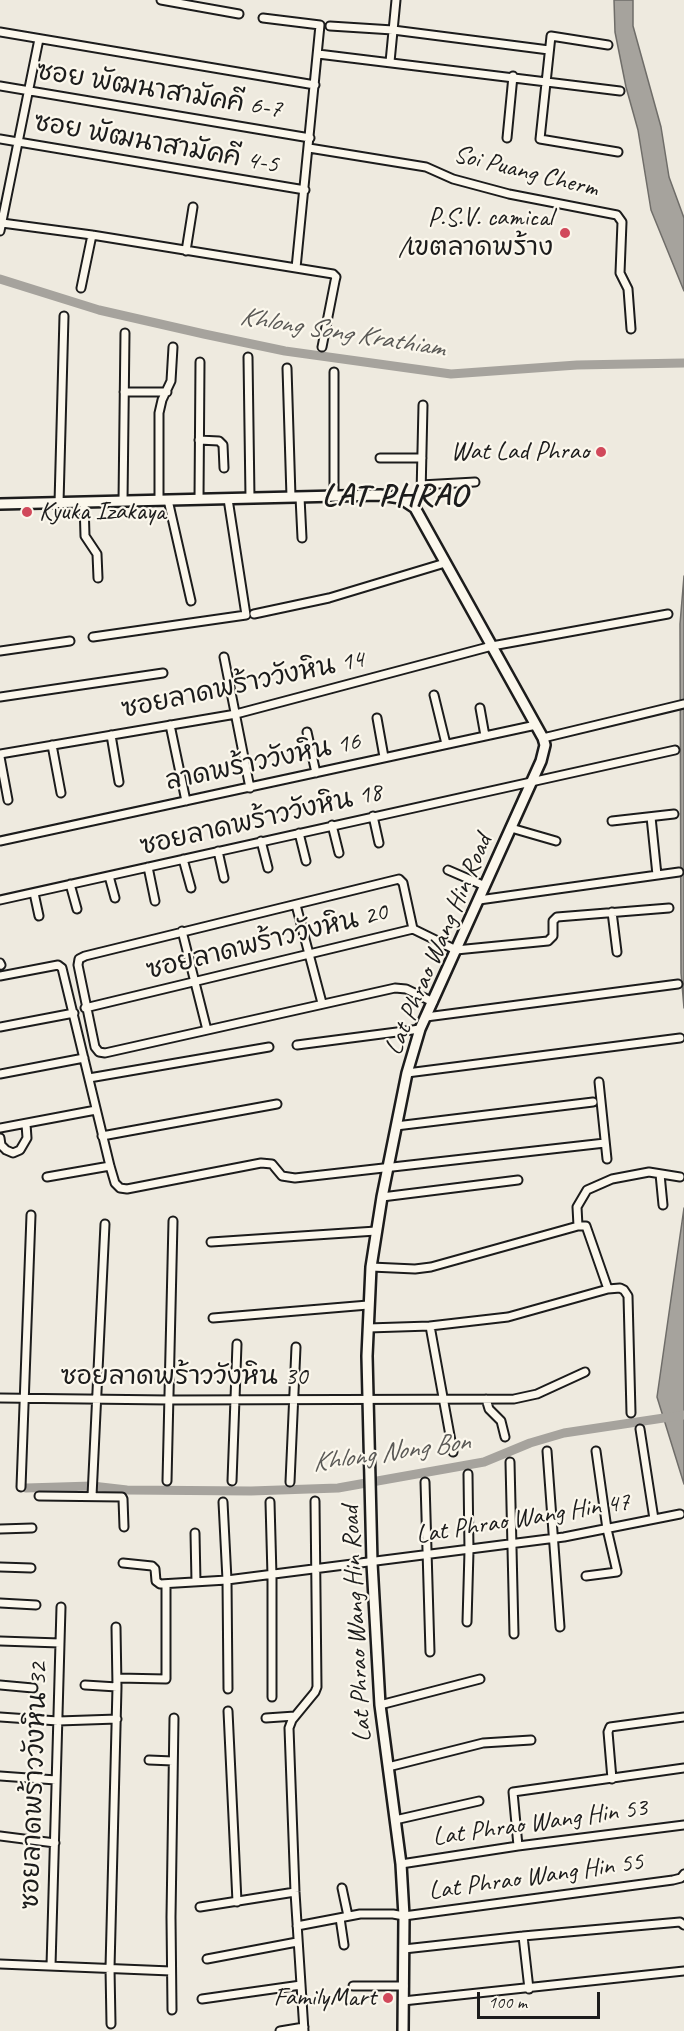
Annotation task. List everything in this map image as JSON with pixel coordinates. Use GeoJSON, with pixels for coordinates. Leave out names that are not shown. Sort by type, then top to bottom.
{"type":"FeatureCollection","features":[{"type":"Feature","properties":{"kind":"main road"},"geometry":{"type":"LineString","coordinates":[[0,504],[380,495],[400,498],[415,508],[543,738]]}},
{"type":"Feature","properties":{"kind":"main road","name":"Lat Phrao Wang Hin Road"},"geometry":{"type":"LineString","coordinates":[[403,2031],[404,1916],[401,1864],[380,1705],[372,1563],[368,1398],[368,1305],[371,1267],[396,1126],[407,1073],[420,1029],[544,754],[543,738]]}},
{"type":"Feature","properties":{"kind":"street"},"geometry":{"type":"LineString","coordinates":[[161,0],[239,14]]}},
{"type":"Feature","properties":{"kind":"street"},"geometry":{"type":"LineString","coordinates":[[390,62],[396,0]]}},
{"type":"Feature","properties":{"kind":"street"},"geometry":{"type":"LineString","coordinates":[[262,18],[321,25],[296,268]]}},
{"type":"Feature","properties":{"kind":"street"},"geometry":{"type":"LineString","coordinates":[[330,26],[393,30],[549,50]]}},
{"type":"Feature","properties":{"kind":"street"},"geometry":{"type":"LineString","coordinates":[[0,32],[315,85]]}},
{"type":"Feature","properties":{"kind":"street"},"geometry":{"type":"LineString","coordinates":[[608,45],[552,36],[540,138],[618,152]]}},
{"type":"Feature","properties":{"kind":"street"},"geometry":{"type":"LineString","coordinates":[[39,39],[19,142],[4,202],[1,227],[93,235],[333,274],[336,277],[322,347]]}},
{"type":"Feature","properties":{"kind":"street"},"geometry":{"type":"LineString","coordinates":[[318,54],[621,91]]}},
{"type":"Feature","properties":{"kind":"street"},"geometry":{"type":"LineString","coordinates":[[507,138],[513,76]]}},
{"type":"Feature","properties":{"kind":"street","name":"ซอย พัฒนาสามัคคี 6-7"},"geometry":{"type":"LineString","coordinates":[[0,86],[310,138]]}},
{"type":"Feature","properties":{"kind":"street","name":"ซอย พัฒนาสามัคคี 4-5"},"geometry":{"type":"LineString","coordinates":[[0,139],[305,190]]}},
{"type":"Feature","properties":{"kind":"street","name":"Soi Puang Cherm"},"geometry":{"type":"LineString","coordinates":[[309,148],[426,167],[453,179],[509,194],[617,215],[622,222],[620,273],[628,289],[631,329]]}},
{"type":"Feature","properties":{"kind":"street"},"geometry":{"type":"LineString","coordinates":[[186,251],[194,207]]}},
{"type":"Feature","properties":{"kind":"street"},"geometry":{"type":"LineString","coordinates":[[81,288],[93,235]]}},
{"type":"Feature","properties":{"kind":"street"},"geometry":{"type":"LineString","coordinates":[[59,502],[64,316]]}},
{"type":"Feature","properties":{"kind":"street"},"geometry":{"type":"LineString","coordinates":[[123,501],[125,333]]}},
{"type":"Feature","properties":{"kind":"street"},"geometry":{"type":"LineString","coordinates":[[173,347],[171,381],[159,413],[164,500],[190,601]]}},
{"type":"Feature","properties":{"kind":"street"},"geometry":{"type":"LineString","coordinates":[[248,357],[250,498]]}},
{"type":"Feature","properties":{"kind":"street"},"geometry":{"type":"LineString","coordinates":[[199,500],[200,362]]}},
{"type":"Feature","properties":{"kind":"street"},"geometry":{"type":"LineString","coordinates":[[288,368],[296,497],[302,538]]}},
{"type":"Feature","properties":{"kind":"street"},"geometry":{"type":"LineString","coordinates":[[334,372],[334,496]]}},
{"type":"Feature","properties":{"kind":"street"},"geometry":{"type":"LineString","coordinates":[[124,392],[166,392]]}},
{"type":"Feature","properties":{"kind":"street"},"geometry":{"type":"LineString","coordinates":[[415,508],[421,495],[423,405]]}},
{"type":"Feature","properties":{"kind":"street"},"geometry":{"type":"LineString","coordinates":[[199,440],[219,441],[223,445],[224,468]]}},
{"type":"Feature","properties":{"kind":"street"},"geometry":{"type":"LineString","coordinates":[[380,458],[422,458]]}},
{"type":"Feature","properties":{"kind":"street"},"geometry":{"type":"LineString","coordinates":[[421,485],[475,482]]}},
{"type":"Feature","properties":{"kind":"street"},"geometry":{"type":"LineString","coordinates":[[228,499],[250,615]]}},
{"type":"Feature","properties":{"kind":"street"},"geometry":{"type":"LineString","coordinates":[[84,502],[85,536],[97,554],[98,578]]}},
{"type":"Feature","properties":{"kind":"street"},"geometry":{"type":"LineString","coordinates":[[93,637],[250,615],[329,598],[445,563]]}},
{"type":"Feature","properties":{"kind":"street","name":"ซอยลาดพร้าววังหิน 14"},"geometry":{"type":"LineString","coordinates":[[0,755],[236,714],[356,684],[492,646],[668,614]]}},
{"type":"Feature","properties":{"kind":"street"},"geometry":{"type":"LineString","coordinates":[[0,651],[70,640]]}},
{"type":"Feature","properties":{"kind":"street"},"geometry":{"type":"LineString","coordinates":[[224,657],[249,788]]}},
{"type":"Feature","properties":{"kind":"street"},"geometry":{"type":"LineString","coordinates":[[0,697],[163,673]]}},
{"type":"Feature","properties":{"kind":"street"},"geometry":{"type":"LineString","coordinates":[[434,695],[446,744]]}},
{"type":"Feature","properties":{"kind":"street"},"geometry":{"type":"LineString","coordinates":[[543,738],[680,705]]}},
{"type":"Feature","properties":{"kind":"street"},"geometry":{"type":"LineString","coordinates":[[480,708],[485,736]]}},
{"type":"Feature","properties":{"kind":"street"},"geometry":{"type":"LineString","coordinates":[[376,718],[384,757]]}},
{"type":"Feature","properties":{"kind":"street"},"geometry":{"type":"LineString","coordinates":[[170,725],[186,801]]}},
{"type":"Feature","properties":{"kind":"street","name":"ลาดพร้าววังหิน 16"},"geometry":{"type":"LineString","coordinates":[[0,840],[536,725]]}},
{"type":"Feature","properties":{"kind":"street"},"geometry":{"type":"LineString","coordinates":[[307,732],[316,773]]}},
{"type":"Feature","properties":{"kind":"street"},"geometry":{"type":"LineString","coordinates":[[111,735],[119,782]]}},
{"type":"Feature","properties":{"kind":"street"},"geometry":{"type":"LineString","coordinates":[[52,745],[61,793]]}},
{"type":"Feature","properties":{"kind":"street","name":"ซอยลาดพร้าววังหิน 18"},"geometry":{"type":"LineString","coordinates":[[0,900],[675,750]]}},
{"type":"Feature","properties":{"kind":"street"},"geometry":{"type":"LineString","coordinates":[[0,755],[8,800]]}},
{"type":"Feature","properties":{"kind":"street"},"geometry":{"type":"LineString","coordinates":[[612,821],[674,814]]}},
{"type":"Feature","properties":{"kind":"street"},"geometry":{"type":"LineString","coordinates":[[373,816],[379,843]]}},
{"type":"Feature","properties":{"kind":"street"},"geometry":{"type":"LineString","coordinates":[[651,817],[657,875]]}},
{"type":"Feature","properties":{"kind":"street"},"geometry":{"type":"LineString","coordinates":[[332,825],[339,854]]}},
{"type":"Feature","properties":{"kind":"street"},"geometry":{"type":"LineString","coordinates":[[511,828],[555,841]]}},
{"type":"Feature","properties":{"kind":"street"},"geometry":{"type":"LineString","coordinates":[[299,832],[306,861]]}},
{"type":"Feature","properties":{"kind":"street"},"geometry":{"type":"LineString","coordinates":[[261,841],[268,868]]}},
{"type":"Feature","properties":{"kind":"street"},"geometry":{"type":"LineString","coordinates":[[218,851],[224,878]]}},
{"type":"Feature","properties":{"kind":"street"},"geometry":{"type":"LineString","coordinates":[[183,859],[191,888]]}},
{"type":"Feature","properties":{"kind":"street"},"geometry":{"type":"LineString","coordinates":[[148,867],[155,900]]}},
{"type":"Feature","properties":{"kind":"street"},"geometry":{"type":"LineString","coordinates":[[448,870],[485,886]]}},
{"type":"Feature","properties":{"kind":"street"},"geometry":{"type":"LineString","coordinates":[[479,900],[679,872]]}},
{"type":"Feature","properties":{"kind":"street"},"geometry":{"type":"LineString","coordinates":[[109,876],[115,898]]}},
{"type":"Feature","properties":{"kind":"street"},"geometry":{"type":"LineString","coordinates":[[412,929],[401,879],[182,931],[79,959],[85,1008],[95,1047],[99,1052],[105,1053],[395,988],[406,989],[433,1002]]}},
{"type":"Feature","properties":{"kind":"street"},"geometry":{"type":"LineString","coordinates":[[70,884],[77,909]]}},
{"type":"Feature","properties":{"kind":"street"},"geometry":{"type":"LineString","coordinates":[[34,893],[39,916]]}},
{"type":"Feature","properties":{"kind":"street"},"geometry":{"type":"LineString","coordinates":[[296,905],[322,1003]]}},
{"type":"Feature","properties":{"kind":"street"},"geometry":{"type":"LineString","coordinates":[[456,950],[548,941],[553,936],[553,921],[557,917],[669,908]]}},
{"type":"Feature","properties":{"kind":"street"},"geometry":{"type":"LineString","coordinates":[[612,912],[617,952]]}},
{"type":"Feature","properties":{"kind":"street","name":"ซอยลาดพร้าววังหิน 20"},"geometry":{"type":"LineString","coordinates":[[85,1008],[412,929],[456,950]]}},
{"type":"Feature","properties":{"kind":"street"},"geometry":{"type":"LineString","coordinates":[[182,931],[207,1029]]}},
{"type":"Feature","properties":{"kind":"street"},"geometry":{"type":"LineString","coordinates":[[0,976],[58,965],[62,968],[102,1136],[115,1183],[120,1188],[127,1189],[261,1163],[272,1164],[277,1172],[288,1178],[605,1143]]}},
{"type":"Feature","properties":{"kind":"street"},"geometry":{"type":"LineString","coordinates":[[426,1017],[678,984]]}},
{"type":"Feature","properties":{"kind":"street"},"geometry":{"type":"LineString","coordinates":[[0,1027],[74,1013]]}},
{"type":"Feature","properties":{"kind":"street"},"geometry":{"type":"LineString","coordinates":[[297,1045],[420,1029]]}},
{"type":"Feature","properties":{"kind":"street"},"geometry":{"type":"LineString","coordinates":[[407,1073],[680,1038]]}},
{"type":"Feature","properties":{"kind":"street"},"geometry":{"type":"LineString","coordinates":[[89,1078],[269,1047]]}},
{"type":"Feature","properties":{"kind":"street"},"geometry":{"type":"LineString","coordinates":[[0,1074],[84,1058]]}},
{"type":"Feature","properties":{"kind":"street"},"geometry":{"type":"LineString","coordinates":[[599,1082],[607,1159]]}},
{"type":"Feature","properties":{"kind":"street"},"geometry":{"type":"LineString","coordinates":[[396,1126],[593,1102]]}},
{"type":"Feature","properties":{"kind":"street"},"geometry":{"type":"LineString","coordinates":[[102,1136],[277,1104]]}},
{"type":"Feature","properties":{"kind":"street"},"geometry":{"type":"LineString","coordinates":[[0,1128],[96,1110]]}},
{"type":"Feature","properties":{"kind":"street"},"geometry":{"type":"LineString","coordinates":[[0,1138],[6,1150],[13,1153],[20,1150],[27,1138],[26,1124]]}},
{"type":"Feature","properties":{"kind":"street"},"geometry":{"type":"LineString","coordinates":[[47,1177],[110,1166]]}},
{"type":"Feature","properties":{"kind":"street"},"geometry":{"type":"LineString","coordinates":[[578,1226],[577,1207],[586,1190],[612,1179],[649,1172],[680,1177]]}},
{"type":"Feature","properties":{"kind":"street"},"geometry":{"type":"LineString","coordinates":[[660,1174],[663,1205]]}},
{"type":"Feature","properties":{"kind":"street"},"geometry":{"type":"LineString","coordinates":[[382,1197],[518,1180]]}},
{"type":"Feature","properties":{"kind":"street"},"geometry":{"type":"LineString","coordinates":[[21,1487],[31,1215]]}},
{"type":"Feature","properties":{"kind":"street"},"geometry":{"type":"LineString","coordinates":[[166,1481],[173,1221]]}},
{"type":"Feature","properties":{"kind":"street"},"geometry":{"type":"LineString","coordinates":[[92,1489],[105,1224]]}},
{"type":"Feature","properties":{"kind":"street"},"geometry":{"type":"LineString","coordinates":[[371,1267],[415,1269],[431,1267],[578,1226],[586,1226],[608,1289]]}},
{"type":"Feature","properties":{"kind":"street"},"geometry":{"type":"LineString","coordinates":[[211,1242],[376,1231]]}},
{"type":"Feature","properties":{"kind":"street"},"geometry":{"type":"LineString","coordinates":[[368,1328],[430,1326],[508,1317],[608,1289],[620,1288],[628,1296],[630,1413]]}},
{"type":"Feature","properties":{"kind":"street"},"geometry":{"type":"LineString","coordinates":[[213,1318],[368,1305]]}},
{"type":"Feature","properties":{"kind":"street"},"geometry":{"type":"LineString","coordinates":[[430,1326],[453,1452]]}},
{"type":"Feature","properties":{"kind":"street"},"geometry":{"type":"LineString","coordinates":[[232,1481],[237,1344]]}},
{"type":"Feature","properties":{"kind":"street"},"geometry":{"type":"LineString","coordinates":[[290,1482],[296,1347]]}},
{"type":"Feature","properties":{"kind":"street","name":"ซอยลาดพร้าววังหิน 30"},"geometry":{"type":"LineString","coordinates":[[0,1398],[514,1399],[537,1394],[585,1372]]}},
{"type":"Feature","properties":{"kind":"street"},"geometry":{"type":"LineString","coordinates":[[486,1398],[489,1409],[501,1421],[505,1437]]}},
{"type":"Feature","properties":{"kind":"street"},"geometry":{"type":"LineString","coordinates":[[640,1429],[654,1518]]}},
{"type":"Feature","properties":{"kind":"street"},"geometry":{"type":"LineString","coordinates":[[547,1451],[560,1627]]}},
{"type":"Feature","properties":{"kind":"street"},"geometry":{"type":"LineString","coordinates":[[586,1576],[617,1572],[607,1530],[596,1451]]}},
{"type":"Feature","properties":{"kind":"street"},"geometry":{"type":"LineString","coordinates":[[510,1462],[514,1634]]}},
{"type":"Feature","properties":{"kind":"street"},"geometry":{"type":"LineString","coordinates":[[467,1622],[468,1474]]}},
{"type":"Feature","properties":{"kind":"street"},"geometry":{"type":"LineString","coordinates":[[425,1482],[430,1652]]}},
{"type":"Feature","properties":{"kind":"street"},"geometry":{"type":"LineString","coordinates":[[39,1496],[92,1489],[122,1497],[124,1527]]}},
{"type":"Feature","properties":{"kind":"street"},"geometry":{"type":"LineString","coordinates":[[224,1502],[228,1689]]}},
{"type":"Feature","properties":{"kind":"street"},"geometry":{"type":"LineString","coordinates":[[270,1502],[272,1697]]}},
{"type":"Feature","properties":{"kind":"street"},"geometry":{"type":"LineString","coordinates":[[280,2031],[304,2029],[297,1942],[289,1728],[295,1716],[317,1687],[315,1502]]}},
{"type":"Feature","properties":{"kind":"street","name":"Lat Phrao Wang Hin 47"},"geometry":{"type":"LineString","coordinates":[[372,1563],[607,1530],[680,1514]]}},
{"type":"Feature","properties":{"kind":"street"},"geometry":{"type":"LineString","coordinates":[[0,1529],[32,1528]]}},
{"type":"Feature","properties":{"kind":"street"},"geometry":{"type":"LineString","coordinates":[[195,1533],[196,1582]]}},
{"type":"Feature","properties":{"kind":"street"},"geometry":{"type":"LineString","coordinates":[[123,1563],[152,1566],[155,1569],[158,1583],[166,1584],[272,1576],[372,1563]]}},
{"type":"Feature","properties":{"kind":"street"},"geometry":{"type":"LineString","coordinates":[[0,1567],[31,1568]]}},
{"type":"Feature","properties":{"kind":"street"},"geometry":{"type":"LineString","coordinates":[[118,1678],[166,1679],[166,1584]]}},
{"type":"Feature","properties":{"kind":"street"},"geometry":{"type":"LineString","coordinates":[[0,1604],[36,1605]]}},
{"type":"Feature","properties":{"kind":"street","name":"ซอยลาดพร้าววังหิน 32"},"geometry":{"type":"LineString","coordinates":[[51,1966],[61,1607]]}},
{"type":"Feature","properties":{"kind":"street"},"geometry":{"type":"LineString","coordinates":[[111,2024],[110,1968],[118,1678],[116,1628]]}},
{"type":"Feature","properties":{"kind":"street"},"geometry":{"type":"LineString","coordinates":[[0,1641],[60,1643]]}},
{"type":"Feature","properties":{"kind":"street"},"geometry":{"type":"LineString","coordinates":[[380,1705],[480,1678]]}},
{"type":"Feature","properties":{"kind":"street"},"geometry":{"type":"LineString","coordinates":[[0,1685],[33,1688]]}},
{"type":"Feature","properties":{"kind":"street","name":"ซอยลาดพร้าววังหิน 32"},"geometry":{"type":"LineString","coordinates":[[85,1685],[117,1687]]}},
{"type":"Feature","properties":{"kind":"street"},"geometry":{"type":"LineString","coordinates":[[228,1711],[237,1902]]}},
{"type":"Feature","properties":{"kind":"street"},"geometry":{"type":"LineString","coordinates":[[266,1718],[295,1716]]}},
{"type":"Feature","properties":{"kind":"street"},"geometry":{"type":"LineString","coordinates":[[0,1717],[58,1721],[117,1719]]}},
{"type":"Feature","properties":{"kind":"street"},"geometry":{"type":"LineString","coordinates":[[612,1779],[608,1732],[610,1726],[684,1717]]}},
{"type":"Feature","properties":{"kind":"street"},"geometry":{"type":"LineString","coordinates":[[172,2010],[174,1718]]}},
{"type":"Feature","properties":{"kind":"street"},"geometry":{"type":"LineString","coordinates":[[388,1767],[483,1743],[531,1740]]}},
{"type":"Feature","properties":{"kind":"street"},"geometry":{"type":"LineString","coordinates":[[149,1760],[173,1761]]}},
{"type":"Feature","properties":{"kind":"street"},"geometry":{"type":"LineString","coordinates":[[518,1846],[513,1792],[684,1768]]}},
{"type":"Feature","properties":{"kind":"street"},"geometry":{"type":"LineString","coordinates":[[0,1776],[56,1780]]}},
{"type":"Feature","properties":{"kind":"street"},"geometry":{"type":"LineString","coordinates":[[395,1820],[479,1801]]}},
{"type":"Feature","properties":{"kind":"street","name":"Lat Phrao Wang Hin 53"},"geometry":{"type":"LineString","coordinates":[[401,1864],[518,1846],[684,1825]]}},
{"type":"Feature","properties":{"kind":"street"},"geometry":{"type":"LineString","coordinates":[[0,1836],[55,1843]]}},
{"type":"Feature","properties":{"kind":"street","name":"Lat Phrao Wang Hin 55"},"geometry":{"type":"LineString","coordinates":[[297,1926],[344,1917],[371,1914],[404,1916],[674,1880],[681,1878],[684,1874]]}},
{"type":"Feature","properties":{"kind":"street"},"geometry":{"type":"LineString","coordinates":[[342,1888],[344,1946]]}},
{"type":"Feature","properties":{"kind":"street"},"geometry":{"type":"LineString","coordinates":[[200,1907],[295,1892]]}},
{"type":"Feature","properties":{"kind":"street"},"geometry":{"type":"LineString","coordinates":[[404,1949],[523,1936],[682,1923]]}},
{"type":"Feature","properties":{"kind":"street"},"geometry":{"type":"LineString","coordinates":[[523,1936],[530,1989]]}},
{"type":"Feature","properties":{"kind":"street"},"geometry":{"type":"LineString","coordinates":[[207,1959],[297,1942]]}},
{"type":"Feature","properties":{"kind":"street"},"geometry":{"type":"LineString","coordinates":[[0,1964],[171,1971]]}},
{"type":"Feature","properties":{"kind":"street"},"geometry":{"type":"LineString","coordinates":[[403,2001],[684,1971]]}},
{"type":"Feature","properties":{"kind":"street"},"geometry":{"type":"LineString","coordinates":[[202,1999],[301,1985]]}},
{"type":"Feature","properties":{"kind":"street"},"geometry":{"type":"LineString","coordinates":[[353,1986],[404,1986]]}},
{"type":"Feature","properties":{"kind":"shaded area"},"geometry":{"type":"Polygon","coordinates":[[[614,0],[633,0],[633,26],[661,127],[669,177],[684,218],[684,291],[651,210],[638,130],[626,87],[615,32],[614,0]]]}},
{"type":"Feature","properties":{"kind":"shaded area"},"geometry":{"type":"Polygon","coordinates":[[[684,576],[684,1008],[681,973],[680,624],[684,576]]]}},
{"type":"Feature","properties":{"kind":"shaded area"},"geometry":{"type":"Polygon","coordinates":[[[684,1208],[684,1484],[657,1397],[684,1208]]]}},
{"type":"Feature","properties":{"kind":"waterway","name":"Khlong Song Krathiam"},"geometry":{"type":"LineString","coordinates":[[0,279],[99,310],[204,334],[285,351],[451,374],[577,365],[684,363]]}},
{"type":"Feature","properties":{"kind":"waterway","name":"Khlong Nong Bon"},"geometry":{"type":"LineString","coordinates":[[26,1488],[92,1486],[127,1490],[251,1491],[338,1488],[484,1462],[530,1443],[564,1433],[684,1415]]}},
{"type":"Feature","properties":{"kind":"place","name":"P.S.V. camical /เขตลาดพร้าง"},"geometry":{"type":"Point","coordinates":[565,233]}},
{"type":"Feature","properties":{"kind":"place","name":"Wat Lad Phrao"},"geometry":{"type":"Point","coordinates":[601,452]}},
{"type":"Feature","properties":{"kind":"place","name":"Kyuka Izakaya"},"geometry":{"type":"Point","coordinates":[27,512]}},
{"type":"Feature","properties":{"kind":"place","name":"FamilyMart"},"geometry":{"type":"Point","coordinates":[388,1998]}},
{"type":"Feature","properties":{"kind":"district","name":"LAT PHRAO"},"geometry":{"type":"Point","coordinates":[395,497]}}]}
